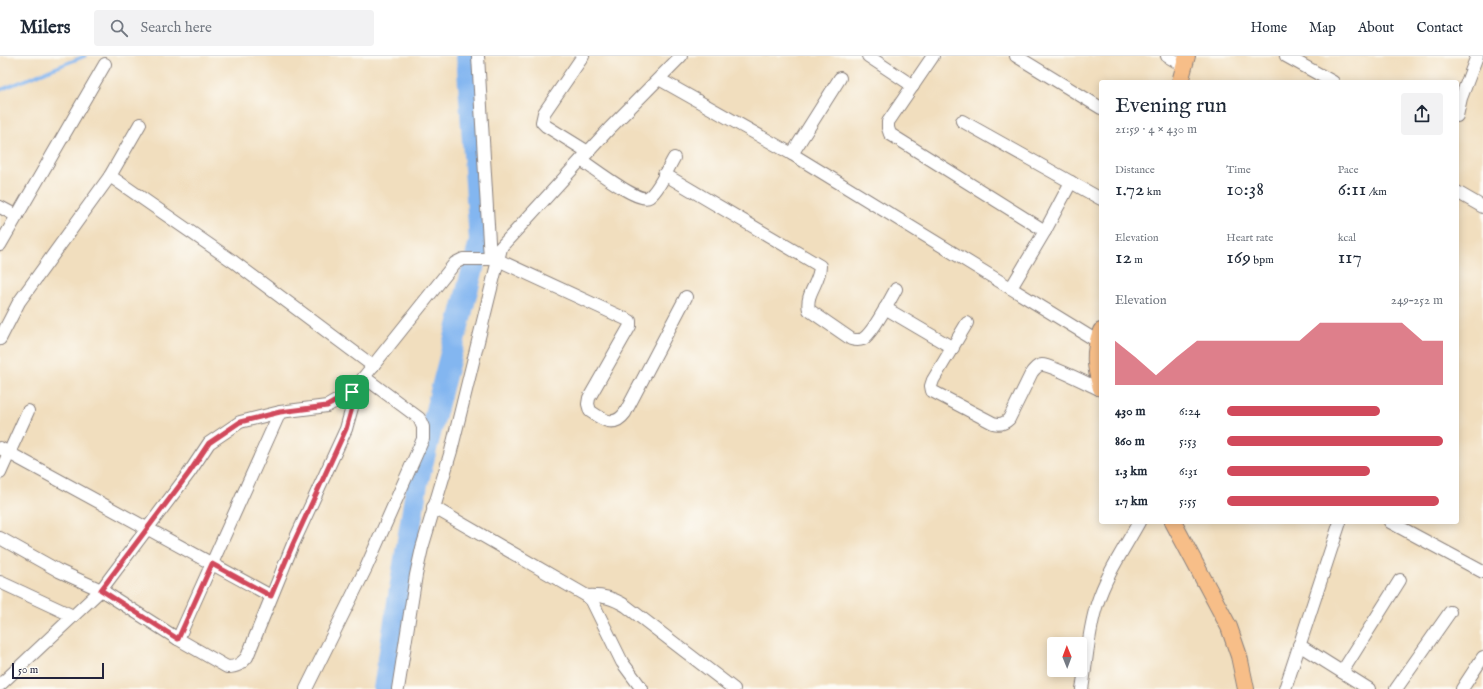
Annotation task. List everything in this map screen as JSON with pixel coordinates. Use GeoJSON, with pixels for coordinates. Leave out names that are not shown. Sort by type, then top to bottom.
{"type":"FeatureCollection","features":[{"type":"Feature","properties":{"kind":"main road"},"geometry":{"type":"LineString","coordinates":[[1180,80],[1185,61]]}},
{"type":"Feature","properties":{"kind":"main road"},"geometry":{"type":"LineString","coordinates":[[1099,336],[1096,367],[1099,380]]}},
{"type":"Feature","properties":{"kind":"main road"},"geometry":{"type":"LineString","coordinates":[[1174,524],[1229,627],[1239,656],[1246,689]]}},
{"type":"Feature","properties":{"kind":"street"},"geometry":{"type":"LineString","coordinates":[[398,689],[416,575],[433,507],[451,451],[490,260],[478,56]]}},
{"type":"Feature","properties":{"kind":"street"},"geometry":{"type":"LineString","coordinates":[[583,56],[544,113],[542,122],[633,195],[648,198],[655,191],[674,158]]}},
{"type":"Feature","properties":{"kind":"street"},"geometry":{"type":"LineString","coordinates":[[490,260],[584,156],[681,56]]}},
{"type":"Feature","properties":{"kind":"street"},"geometry":{"type":"LineString","coordinates":[[868,56],[913,86]]}},
{"type":"Feature","properties":{"kind":"street"},"geometry":{"type":"LineString","coordinates":[[933,56],[888,122],[890,134],[1045,231]]}},
{"type":"Feature","properties":{"kind":"street"},"geometry":{"type":"LineString","coordinates":[[1016,56],[1099,107]]}},
{"type":"Feature","properties":{"kind":"street"},"geometry":{"type":"LineString","coordinates":[[1167,56],[1185,61]]}},
{"type":"Feature","properties":{"kind":"street"},"geometry":{"type":"LineString","coordinates":[[1286,56],[1329,80]]}},
{"type":"Feature","properties":{"kind":"street"},"geometry":{"type":"LineString","coordinates":[[1459,107],[1477,56]]}},
{"type":"Feature","properties":{"kind":"street"},"geometry":{"type":"LineString","coordinates":[[0,245],[105,64]]}},
{"type":"Feature","properties":{"kind":"street"},"geometry":{"type":"LineString","coordinates":[[792,154],[840,78]]}},
{"type":"Feature","properties":{"kind":"street"},"geometry":{"type":"LineString","coordinates":[[659,79],[792,154],[1011,288],[1099,336]]}},
{"type":"Feature","properties":{"kind":"street"},"geometry":{"type":"LineString","coordinates":[[962,121],[1099,198]]}},
{"type":"Feature","properties":{"kind":"street"},"geometry":{"type":"LineString","coordinates":[[0,338],[19,302],[110,176],[140,124]]}},
{"type":"Feature","properties":{"kind":"street"},"geometry":{"type":"LineString","coordinates":[[664,174],[820,266],[818,279],[808,297],[808,310],[851,339],[856,341],[861,340],[866,336],[896,289]]}},
{"type":"Feature","properties":{"kind":"street"},"geometry":{"type":"LineString","coordinates":[[110,176],[234,262],[373,366]]}},
{"type":"Feature","properties":{"kind":"street"},"geometry":{"type":"LineString","coordinates":[[1011,288],[1045,231],[1071,182]]}},
{"type":"Feature","properties":{"kind":"street"},"geometry":{"type":"LineString","coordinates":[[1459,193],[1483,207]]}},
{"type":"Feature","properties":{"kind":"street"},"geometry":{"type":"LineString","coordinates":[[0,206],[17,216]]}},
{"type":"Feature","properties":{"kind":"street"},"geometry":{"type":"LineString","coordinates":[[0,685],[101,590],[209,443],[240,422],[280,412],[327,406],[352,392],[455,263],[463,259],[490,260],[630,321],[630,326],[589,398],[588,404],[590,411],[610,422],[616,422],[625,413],[686,296]]}},
{"type":"Feature","properties":{"kind":"street"},"geometry":{"type":"LineString","coordinates":[[885,308],[952,348]]}},
{"type":"Feature","properties":{"kind":"street"},"geometry":{"type":"LineString","coordinates":[[967,323],[933,380],[931,386],[932,391],[993,423],[999,425],[1005,423],[1009,419],[1032,372],[1036,367],[1042,365],[1054,368],[1099,388]]}},
{"type":"Feature","properties":{"kind":"street"},"geometry":{"type":"LineString","coordinates":[[306,689],[366,568],[423,439],[423,427],[419,418],[364,377]]}},
{"type":"Feature","properties":{"kind":"street"},"geometry":{"type":"LineString","coordinates":[[0,538],[59,571],[101,590],[178,639],[227,667],[233,667],[241,664],[247,657],[293,544],[346,429],[353,404],[352,392]]}},
{"type":"Feature","properties":{"kind":"street"},"geometry":{"type":"LineString","coordinates":[[0,473],[4,451],[28,411]]}},
{"type":"Feature","properties":{"kind":"street"},"geometry":{"type":"LineString","coordinates":[[178,639],[280,412]]}},
{"type":"Feature","properties":{"kind":"street"},"geometry":{"type":"LineString","coordinates":[[4,451],[271,596]]}},
{"type":"Feature","properties":{"kind":"street"},"geometry":{"type":"LineString","coordinates":[[433,507],[587,596],[592,601],[622,662],[642,689]]}},
{"type":"Feature","properties":{"kind":"street"},"geometry":{"type":"LineString","coordinates":[[1082,689],[1092,624],[1097,604],[1106,580],[1138,524]]}},
{"type":"Feature","properties":{"kind":"street"},"geometry":{"type":"LineString","coordinates":[[1285,689],[1339,524]]}},
{"type":"Feature","properties":{"kind":"street"},"geometry":{"type":"LineString","coordinates":[[1394,524],[1483,572]]}},
{"type":"Feature","properties":{"kind":"street"},"geometry":{"type":"LineString","coordinates":[[1342,672],[1400,580]]}},
{"type":"Feature","properties":{"kind":"street"},"geometry":{"type":"LineString","coordinates":[[0,582],[73,616]]}},
{"type":"Feature","properties":{"kind":"street"},"geometry":{"type":"LineString","coordinates":[[587,596],[606,596],[626,606],[734,689]]}},
{"type":"Feature","properties":{"kind":"street"},"geometry":{"type":"LineString","coordinates":[[1396,689],[1450,612]]}},
{"type":"Feature","properties":{"kind":"street"},"geometry":{"type":"LineString","coordinates":[[1299,645],[1369,689]]}},
{"type":"Feature","properties":{"kind":"street"},"geometry":{"type":"LineString","coordinates":[[1462,689],[1483,657]]}},
{"type":"Feature","properties":{"kind":"waterway"},"geometry":{"type":"LineString","coordinates":[[0,90],[85,56]]}},
{"type":"Feature","properties":{"kind":"waterway"},"geometry":{"type":"LineString","coordinates":[[384,689],[417,484],[480,241],[467,56]]}},
{"type":"Feature","properties":{"kind":"route"},"geometry":{"type":"LineString","coordinates":[[352,392],[353,404],[346,429],[293,544],[271,596],[212,564],[178,639],[101,590],[189,473],[209,443],[240,422],[280,412],[327,406],[352,392]]}}]}
